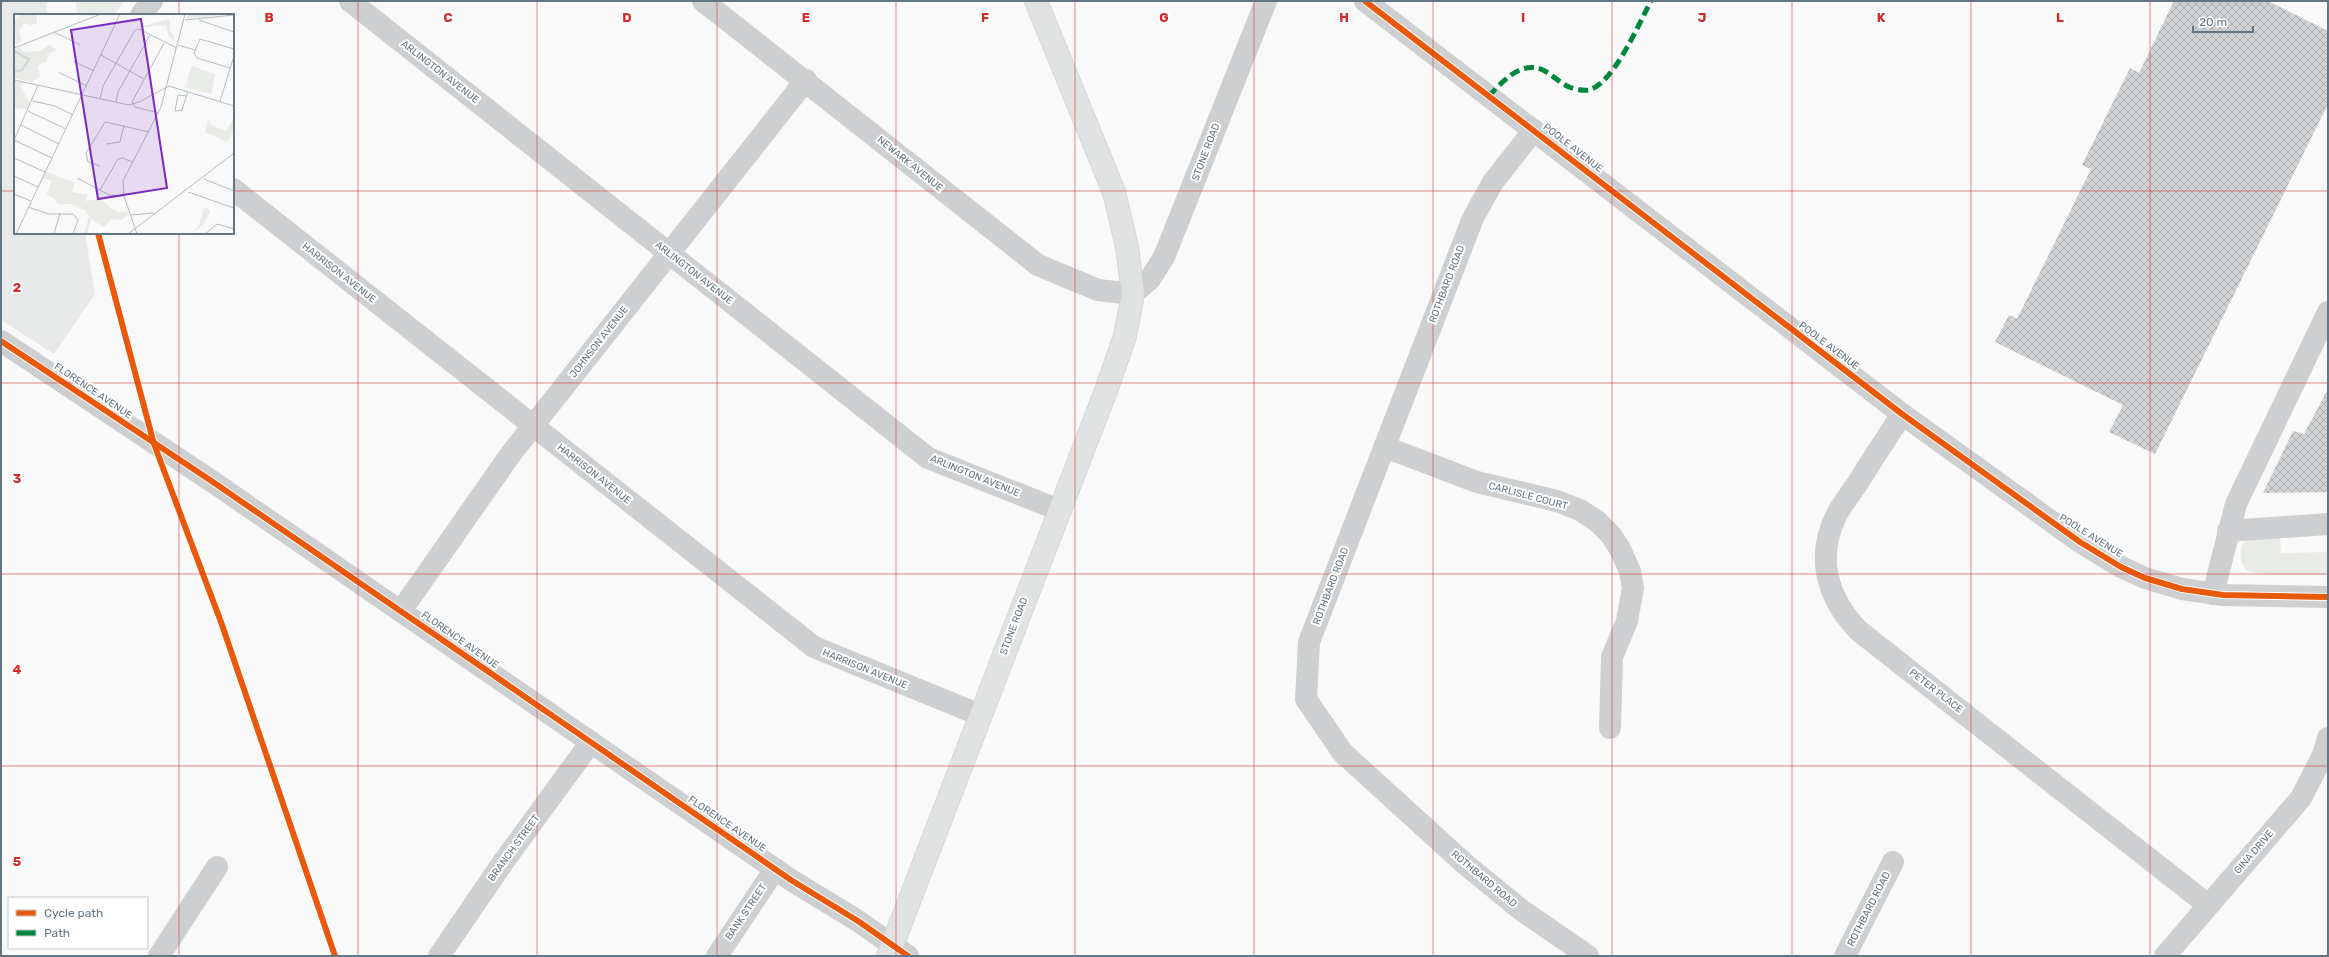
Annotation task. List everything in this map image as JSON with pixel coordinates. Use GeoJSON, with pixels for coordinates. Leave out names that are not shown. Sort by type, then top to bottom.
{"type":"FeatureCollection","features":[{"type":"Feature","properties":{"kind":"main road","name":"STONE ROAD"},"geometry":{"type":"LineString","coordinates":[[896,952],[980,715],[1125,336],[1133,294],[1128,247],[1114,192],[1036,1]]}},
{"type":"Feature","properties":{"kind":"street"},"geometry":{"type":"LineString","coordinates":[[143,14],[152,1]]}},
{"type":"Feature","properties":{"kind":"street","name":"ARLINGTON AVENUE"},"geometry":{"type":"LineString","coordinates":[[350,1],[928,458],[1059,510]]}},
{"type":"Feature","properties":{"kind":"street","name":"NEWARK AVENUE"},"geometry":{"type":"LineString","coordinates":[[703,1],[806,80],[1038,265],[1098,290],[1133,294]]}},
{"type":"Feature","properties":{"kind":"street","name":"STONE ROAD"},"geometry":{"type":"LineString","coordinates":[[1133,294],[1150,279],[1164,257],[1266,1]]}},
{"type":"Feature","properties":{"kind":"street","name":"POOLE AVENUE"},"geometry":{"type":"LineString","coordinates":[[1365,1],[1902,414],[2013,496],[2080,542],[2121,567],[2160,582],[2213,594],[2280,598],[2328,597]]}},
{"type":"Feature","properties":{"kind":"street","name":"JOHNSON AVENUE"},"geometry":{"type":"LineString","coordinates":[[401,611],[533,426],[806,80]]}},
{"type":"Feature","properties":{"kind":"street","name":"ROTHBARD ROAD"},"geometry":{"type":"LineString","coordinates":[[1534,130],[1493,182],[1473,218],[1309,642],[1306,699],[1343,753],[1447,848],[1520,909],[1588,956]]}},
{"type":"Feature","properties":{"kind":"street","name":"HARRISON AVENUE"},"geometry":{"type":"LineString","coordinates":[[234,190],[814,647],[980,715]]}},
{"type":"Feature","properties":{"kind":"street"},"geometry":{"type":"LineString","coordinates":[[2213,594],[2228,531],[2244,486],[2328,312]]}},
{"type":"Feature","properties":{"kind":"street","name":"FLORENCE AVENUE"},"geometry":{"type":"LineString","coordinates":[[1,341],[213,482],[896,952]]}},
{"type":"Feature","properties":{"kind":"street","name":"PETER PLACE"},"geometry":{"type":"LineString","coordinates":[[1902,414],[1837,515],[1828,538],[1826,560],[1828,583],[1835,600],[1846,618],[1859,631],[2208,905]]}},
{"type":"Feature","properties":{"kind":"street","name":"CARLISLE COURT"},"geometry":{"type":"LineString","coordinates":[[1385,447],[1477,482],[1557,501],[1580,510],[1598,522],[1611,535],[1620,549],[1630,571],[1633,588],[1627,621],[1612,657],[1610,728]]}},
{"type":"Feature","properties":{"kind":"street"},"geometry":{"type":"LineString","coordinates":[[2228,531],[2328,524]]}},
{"type":"Feature","properties":{"kind":"street","name":"GINA DRIVE"},"geometry":{"type":"LineString","coordinates":[[2165,956],[2301,798],[2323,755],[2328,738]]}},
{"type":"Feature","properties":{"kind":"street","name":"BRANCH STREET"},"geometry":{"type":"LineString","coordinates":[[439,956],[504,861],[591,742]]}},
{"type":"Feature","properties":{"kind":"street","name":"ROTHBARD ROAD"},"geometry":{"type":"LineString","coordinates":[[1845,956],[1893,862]]}},
{"type":"Feature","properties":{"kind":"street"},"geometry":{"type":"LineString","coordinates":[[159,956],[217,867]]}},
{"type":"Feature","properties":{"kind":"street","name":"BANK STREET"},"geometry":{"type":"LineString","coordinates":[[717,956],[775,869]]}},
{"type":"Feature","properties":{"kind":"shaded area"},"geometry":{"type":"Polygon","coordinates":[[[1,1],[46,1],[48,14],[14,14],[14,234],[85,234],[95,294],[54,354],[1,320],[1,1]]]}},
{"type":"Feature","properties":{"kind":"shaded area"},"geometry":{"type":"Polygon","coordinates":[[[76,1],[124,1],[115,14],[77,14],[76,1]]]}},
{"type":"Feature","properties":{"kind":"shaded area"},"geometry":{"type":"Polygon","coordinates":[[[2256,537],[2280,537],[2281,553],[2328,552],[2328,575],[2269,575],[2247,571],[2242,564],[2241,550],[2244,542],[2256,537]]]}},
{"type":"Feature","properties":{"kind":"building"},"geometry":{"type":"Polygon","coordinates":[[[2174,1],[2268,1],[2328,31],[2328,104],[2155,454],[2109,432],[2123,405],[1995,342],[2009,315],[2017,319],[2091,169],[2082,165],[2130,68],[2139,73],[2174,1]]]}},
{"type":"Feature","properties":{"kind":"building"},"geometry":{"type":"Polygon","coordinates":[[[2328,389],[2328,492],[2263,493],[2293,431],[2304,434],[2328,389]]]}},
{"type":"Feature","properties":{"kind":"marked path"},"geometry":{"type":"LineString","coordinates":[[1489,96],[1506,79],[1520,70],[1527,68],[1543,70],[1565,85],[1576,89],[1589,90],[1598,85],[1608,76],[1625,51],[1651,1]]}},
{"type":"Feature","properties":{"kind":"cycle path"},"geometry":{"type":"LineString","coordinates":[[1365,1],[1902,414],[2080,542],[2121,567],[2145,578],[2182,589],[2223,595],[2328,597]]}},
{"type":"Feature","properties":{"kind":"cycle path"},"geometry":{"type":"LineString","coordinates":[[98,234],[154,444],[221,622],[335,956]]}},
{"type":"Feature","properties":{"kind":"cycle path"},"geometry":{"type":"LineString","coordinates":[[1,341],[213,482],[791,880],[858,921],[908,956]]}}]}
